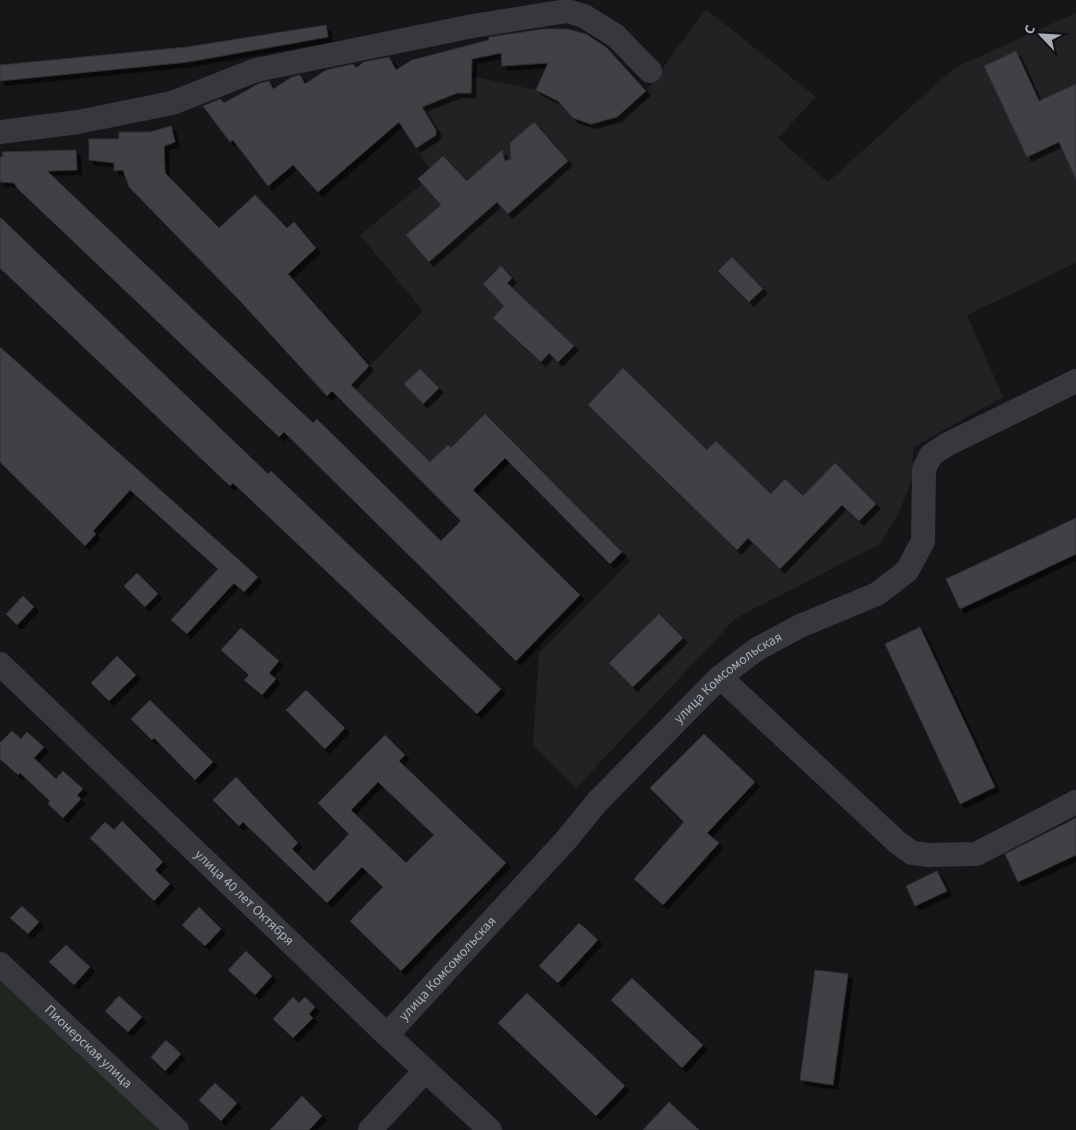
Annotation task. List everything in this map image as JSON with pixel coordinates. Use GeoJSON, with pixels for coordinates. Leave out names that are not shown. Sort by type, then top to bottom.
{"type":"FeatureCollection","features":[{"type":"Feature","properties":{"kind":"street"},"geometry":{"type":"LineString","coordinates":[[0,132],[78,122],[172,103],[256,70],[473,26],[567,11],[584,16],[616,36],[650,71]]}},
{"type":"Feature","properties":{"kind":"street","name":"улица Комсомольская"},"geometry":{"type":"LineString","coordinates":[[387,1035],[566,840],[598,801],[720,677],[757,649],[800,626],[877,594],[906,571],[923,541],[924,469],[931,455],[948,444],[1076,381]]}},
{"type":"Feature","properties":{"kind":"street","name":"улица 40 лет Октября"},"geometry":{"type":"LineString","coordinates":[[0,664],[387,1035],[490,1130]]}},
{"type":"Feature","properties":{"kind":"street"},"geometry":{"type":"LineString","coordinates":[[720,677],[897,842],[912,853],[929,855],[976,854],[1076,802]]}},
{"type":"Feature","properties":{"kind":"street","name":"Пионерская улица"},"geometry":{"type":"LineString","coordinates":[[0,964],[177,1130]]}},
{"type":"Feature","properties":{"kind":"street"},"geometry":{"type":"LineString","coordinates":[[370,1130],[426,1072]]}},
{"type":"Feature","properties":{"kind":"shaded area"},"geometry":{"type":"Polygon","coordinates":[[[706,9],[816,97],[778,138],[828,182],[954,68],[1076,13],[1076,263],[967,315],[1003,397],[913,447],[912,479],[899,513],[880,544],[736,618],[576,788],[533,745],[539,653],[630,561],[509,438],[474,473],[448,445],[430,462],[351,385],[423,311],[360,235],[422,184],[418,179],[429,169],[416,148],[439,133],[422,107],[457,93],[471,93],[471,76],[536,90],[553,98],[574,118],[591,124],[605,122],[617,117],[646,91],[706,9]]]}},
{"type":"Feature","properties":{"kind":"shaded area"},"geometry":{"type":"Polygon","coordinates":[[[0,981],[80,1053],[172,1130],[0,1130],[0,981]]]}},
{"type":"Feature","properties":{"kind":"building"},"geometry":{"type":"Polygon","coordinates":[[[326,25],[328,37],[188,62],[0,81],[0,65],[187,47],[326,25]]]}},
{"type":"Feature","properties":{"kind":"building"},"geometry":{"type":"Polygon","coordinates":[[[543,29],[567,29],[586,34],[607,48],[646,91],[617,117],[591,124],[573,118],[558,101],[536,90],[548,63],[502,66],[501,53],[472,59],[471,93],[457,93],[422,107],[436,130],[436,135],[416,148],[399,122],[318,192],[293,165],[268,186],[233,140],[230,142],[203,106],[220,99],[224,103],[260,83],[269,81],[273,89],[292,77],[300,75],[305,84],[326,70],[353,64],[356,68],[364,62],[389,57],[396,70],[412,60],[489,40],[489,37],[543,29]]]}},
{"type":"Feature","properties":{"kind":"building"},"geometry":{"type":"Polygon","coordinates":[[[1016,51],[1039,101],[1076,84],[1076,179],[1059,142],[1027,157],[984,66],[1016,51]]]}},
{"type":"Feature","properties":{"kind":"building"},"geometry":{"type":"Polygon","coordinates":[[[534,122],[568,161],[508,214],[497,202],[429,262],[406,235],[441,205],[418,179],[443,156],[467,181],[502,150],[505,161],[511,159],[510,143],[534,122]]]}},
{"type":"Feature","properties":{"kind":"building"},"geometry":{"type":"Polygon","coordinates":[[[171,126],[175,142],[164,146],[165,173],[219,228],[255,195],[287,228],[294,222],[316,248],[288,274],[369,366],[351,385],[430,462],[448,445],[451,448],[485,414],[622,552],[610,564],[505,458],[473,490],[580,595],[516,661],[284,432],[279,437],[18,189],[14,183],[0,182],[0,157],[3,157],[2,152],[76,150],[77,170],[47,171],[313,423],[317,419],[441,541],[461,521],[332,391],[327,396],[241,302],[129,187],[123,170],[114,171],[114,163],[89,160],[89,139],[119,139],[119,132],[150,132],[171,126]]]}},
{"type":"Feature","properties":{"kind":"building"},"geometry":{"type":"Polygon","coordinates":[[[0,217],[268,474],[271,471],[501,689],[477,714],[233,483],[230,486],[0,268],[0,217]]]}},
{"type":"Feature","properties":{"kind":"building"},"geometry":{"type":"Polygon","coordinates":[[[732,257],[763,289],[749,302],[718,271],[732,257]]]}},
{"type":"Feature","properties":{"kind":"building"},"geometry":{"type":"Polygon","coordinates":[[[501,266],[512,278],[507,283],[574,346],[558,362],[549,353],[541,362],[493,318],[504,306],[483,284],[501,266]]]}},
{"type":"Feature","properties":{"kind":"building"},"geometry":{"type":"Polygon","coordinates":[[[0,347],[258,577],[244,592],[234,583],[187,634],[171,620],[218,569],[130,490],[93,531],[96,534],[85,546],[0,462],[0,347]]]}},
{"type":"Feature","properties":{"kind":"building"},"geometry":{"type":"Polygon","coordinates":[[[623,368],[707,450],[716,441],[771,494],[785,479],[803,496],[835,463],[876,504],[859,521],[842,505],[780,569],[748,538],[737,550],[588,405],[623,368]]]}},
{"type":"Feature","properties":{"kind":"building"},"geometry":{"type":"Polygon","coordinates":[[[420,369],[439,388],[423,404],[404,384],[420,369]]]}},
{"type":"Feature","properties":{"kind":"building"},"geometry":{"type":"Polygon","coordinates":[[[1076,518],[1076,554],[960,609],[946,579],[1076,518]]]}},
{"type":"Feature","properties":{"kind":"building"},"geometry":{"type":"Polygon","coordinates":[[[137,573],[158,594],[145,607],[124,586],[137,573]]]}},
{"type":"Feature","properties":{"kind":"building"},"geometry":{"type":"Polygon","coordinates":[[[23,596],[34,607],[17,625],[6,614],[23,596]]]}},
{"type":"Feature","properties":{"kind":"building"},"geometry":{"type":"Polygon","coordinates":[[[659,614],[683,638],[633,687],[609,663],[659,614]]]}},
{"type":"Feature","properties":{"kind":"building"},"geometry":{"type":"Polygon","coordinates":[[[920,627],[995,787],[960,804],[885,644],[920,627]]]}},
{"type":"Feature","properties":{"kind":"building"},"geometry":{"type":"Polygon","coordinates":[[[241,628],[279,661],[269,673],[276,679],[262,695],[244,680],[249,675],[221,650],[241,628]]]}},
{"type":"Feature","properties":{"kind":"building"},"geometry":{"type":"Polygon","coordinates":[[[117,656],[136,675],[109,701],[91,683],[117,656]]]}},
{"type":"Feature","properties":{"kind":"building"},"geometry":{"type":"Polygon","coordinates":[[[306,690],[345,728],[325,749],[286,710],[306,690]]]}},
{"type":"Feature","properties":{"kind":"building"},"geometry":{"type":"Polygon","coordinates":[[[150,700],[213,762],[195,780],[154,738],[152,740],[131,719],[150,700]]]}},
{"type":"Feature","properties":{"kind":"building"},"geometry":{"type":"Polygon","coordinates":[[[12,731],[21,739],[27,732],[44,747],[34,758],[56,779],[63,771],[83,789],[77,795],[81,799],[63,818],[48,804],[50,801],[20,773],[18,775],[0,759],[0,743],[12,731]]]}},
{"type":"Feature","properties":{"kind":"building"},"geometry":{"type":"Polygon","coordinates":[[[704,734],[755,782],[707,833],[719,843],[663,905],[634,879],[684,822],[650,788],[704,734]]]}},
{"type":"Feature","properties":{"kind":"building"},"geometry":{"type":"Polygon","coordinates":[[[385,735],[405,755],[399,761],[506,863],[401,971],[350,921],[383,887],[362,867],[327,903],[243,822],[239,826],[213,800],[236,777],[298,843],[292,849],[314,871],[349,834],[318,803],[385,735]],[[378,782],[351,810],[406,863],[434,835],[378,782]]]}},
{"type":"Feature","properties":{"kind":"building"},"geometry":{"type":"Polygon","coordinates":[[[1076,818],[1076,855],[1018,882],[1005,854],[1076,818]]]}},
{"type":"Feature","properties":{"kind":"building"},"geometry":{"type":"Polygon","coordinates":[[[122,821],[163,862],[155,870],[170,884],[154,901],[90,838],[105,822],[114,830],[122,821]]]}},
{"type":"Feature","properties":{"kind":"building"},"geometry":{"type":"Polygon","coordinates":[[[937,871],[947,891],[915,906],[906,886],[937,871]]]}},
{"type":"Feature","properties":{"kind":"building"},"geometry":{"type":"Polygon","coordinates":[[[22,906],[39,922],[28,934],[10,918],[22,906]]]}},
{"type":"Feature","properties":{"kind":"building"},"geometry":{"type":"Polygon","coordinates":[[[199,907],[221,929],[205,946],[182,925],[199,907]]]}},
{"type":"Feature","properties":{"kind":"building"},"geometry":{"type":"Polygon","coordinates":[[[579,923],[598,940],[558,983],[539,966],[579,923]]]}},
{"type":"Feature","properties":{"kind":"building"},"geometry":{"type":"Polygon","coordinates":[[[66,945],[90,967],[74,985],[49,962],[66,945]]]}},
{"type":"Feature","properties":{"kind":"building"},"geometry":{"type":"Polygon","coordinates":[[[246,951],[272,976],[255,995],[228,970],[246,951]]]}},
{"type":"Feature","properties":{"kind":"building"},"geometry":{"type":"Polygon","coordinates":[[[815,970],[848,974],[833,1085],[800,1080],[815,970]]]}},
{"type":"Feature","properties":{"kind":"building"},"geometry":{"type":"Polygon","coordinates":[[[632,978],[703,1045],[682,1068],[611,1000],[632,978]]]}},
{"type":"Feature","properties":{"kind":"building"},"geometry":{"type":"Polygon","coordinates":[[[527,993],[625,1086],[596,1116],[498,1023],[527,993]]]}},
{"type":"Feature","properties":{"kind":"building"},"geometry":{"type":"Polygon","coordinates":[[[119,996],[142,1017],[128,1032],[105,1011],[119,996]]]}},
{"type":"Feature","properties":{"kind":"building"},"geometry":{"type":"Polygon","coordinates":[[[293,997],[299,1003],[305,997],[315,1007],[309,1014],[313,1018],[293,1038],[273,1019],[293,997]]]}},
{"type":"Feature","properties":{"kind":"building"},"geometry":{"type":"Polygon","coordinates":[[[166,1040],[181,1054],[165,1071],[151,1057],[166,1040]]]}},
{"type":"Feature","properties":{"kind":"building"},"geometry":{"type":"Polygon","coordinates":[[[215,1083],[237,1103],[221,1121],[199,1100],[215,1083]]]}},
{"type":"Feature","properties":{"kind":"building"},"geometry":{"type":"Polygon","coordinates":[[[302,1096],[322,1116],[309,1130],[270,1130],[302,1096]]]}},
{"type":"Feature","properties":{"kind":"building"},"geometry":{"type":"Polygon","coordinates":[[[669,1102],[699,1130],[643,1130],[669,1102]]]}}]}
